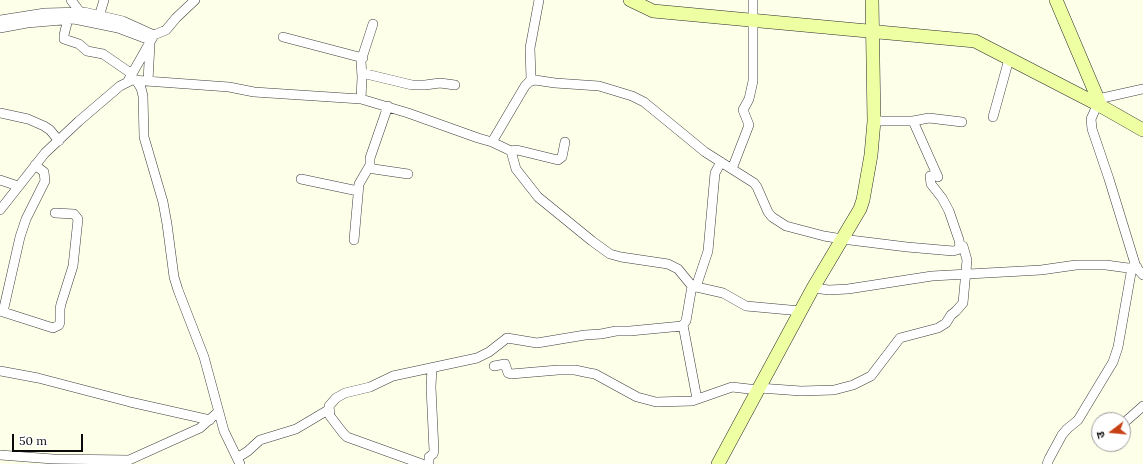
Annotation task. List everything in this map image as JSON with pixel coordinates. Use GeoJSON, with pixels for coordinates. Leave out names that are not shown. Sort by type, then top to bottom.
{"type":"FeatureCollection","features":[{"type":"Feature","properties":{"kind":"street"},"geometry":{"type":"LineString","coordinates":[[71,0],[80,12]]}},
{"type":"Feature","properties":{"kind":"street"},"geometry":{"type":"LineString","coordinates":[[98,19],[104,0]]}},
{"type":"Feature","properties":{"kind":"street"},"geometry":{"type":"LineString","coordinates":[[137,79],[152,37],[166,30],[195,0]]}},
{"type":"Feature","properties":{"kind":"street"},"geometry":{"type":"LineString","coordinates":[[529,82],[530,48],[539,0]]}},
{"type":"Feature","properties":{"kind":"street"},"geometry":{"type":"LineString","coordinates":[[630,0],[652,11],[975,41],[1099,102],[1143,130]]}},
{"type":"Feature","properties":{"kind":"street"},"geometry":{"type":"LineString","coordinates":[[732,169],[749,125],[743,110],[749,99],[753,81],[753,0]]}},
{"type":"Feature","properties":{"kind":"street"},"geometry":{"type":"LineString","coordinates":[[718,464],[813,288],[860,209],[863,200],[872,146],[874,121],[872,0]]}},
{"type":"Feature","properties":{"kind":"street"},"geometry":{"type":"LineString","coordinates":[[1056,0],[1099,102]]}},
{"type":"Feature","properties":{"kind":"street"},"geometry":{"type":"LineString","coordinates":[[0,20],[45,13],[80,12],[98,19]]}},
{"type":"Feature","properties":{"kind":"street"},"geometry":{"type":"LineString","coordinates":[[68,19],[64,39],[79,44],[87,51],[103,54],[137,79],[141,88],[143,96],[144,137],[163,202],[174,277],[204,357],[224,431],[239,461],[260,440],[296,429],[328,410]]}},
{"type":"Feature","properties":{"kind":"street"},"geometry":{"type":"LineString","coordinates":[[0,28],[27,23],[68,19],[123,20],[152,37]]}},
{"type":"Feature","properties":{"kind":"street"},"geometry":{"type":"LineString","coordinates":[[361,99],[361,66],[373,24]]}},
{"type":"Feature","properties":{"kind":"street"},"geometry":{"type":"LineString","coordinates":[[137,79],[152,37]]}},
{"type":"Feature","properties":{"kind":"street"},"geometry":{"type":"LineString","coordinates":[[283,37],[363,58]]}},
{"type":"Feature","properties":{"kind":"street"},"geometry":{"type":"LineString","coordinates":[[993,117],[1009,58]]}},
{"type":"Feature","properties":{"kind":"street"},"geometry":{"type":"LineString","coordinates":[[362,73],[412,85],[443,83],[455,86]]}},
{"type":"Feature","properties":{"kind":"street"},"geometry":{"type":"LineString","coordinates":[[0,210],[35,165],[59,140],[114,91],[137,79],[229,87],[254,92],[361,99],[388,106],[492,142],[511,151],[518,150],[558,160],[562,157],[565,142]]}},
{"type":"Feature","properties":{"kind":"street"},"geometry":{"type":"LineString","coordinates":[[492,142],[525,86],[529,82],[535,80],[599,86],[644,102],[705,152],[754,183],[758,187],[768,212],[772,217],[794,229],[842,239],[907,247],[950,251],[957,250],[960,246],[959,240],[949,211],[942,198],[931,184],[934,177],[913,121]]}},
{"type":"Feature","properties":{"kind":"street"},"geometry":{"type":"LineString","coordinates":[[1143,89],[1099,102],[1091,119],[1092,129],[1109,179],[1135,267],[1143,275]]}},
{"type":"Feature","properties":{"kind":"street"},"geometry":{"type":"LineString","coordinates":[[354,240],[358,191],[362,177],[370,165],[370,158],[388,106]]}},
{"type":"Feature","properties":{"kind":"street"},"geometry":{"type":"LineString","coordinates":[[0,112],[28,119],[44,126],[59,140]]}},
{"type":"Feature","properties":{"kind":"street"},"geometry":{"type":"LineString","coordinates":[[874,121],[913,121],[933,118],[962,122]]}},
{"type":"Feature","properties":{"kind":"street"},"geometry":{"type":"LineString","coordinates":[[511,151],[516,169],[538,197],[606,252],[615,256],[668,264],[678,269],[694,287],[723,293],[746,306],[801,311]]}},
{"type":"Feature","properties":{"kind":"street"},"geometry":{"type":"LineString","coordinates":[[697,399],[684,325],[694,287],[708,251],[714,173],[721,162]]}},
{"type":"Feature","properties":{"kind":"street"},"geometry":{"type":"LineString","coordinates":[[35,165],[46,174],[45,181],[26,219],[20,237],[2,312],[53,328],[59,325],[60,322],[61,304],[73,266],[78,219],[74,214],[55,213]]}},
{"type":"Feature","properties":{"kind":"street"},"geometry":{"type":"LineString","coordinates":[[370,165],[371,168],[374,169],[408,174]]}},
{"type":"Feature","properties":{"kind":"street"},"geometry":{"type":"LineString","coordinates":[[301,179],[358,191]]}},
{"type":"Feature","properties":{"kind":"street"},"geometry":{"type":"LineString","coordinates":[[0,180],[18,186]]}},
{"type":"Feature","properties":{"kind":"street"},"geometry":{"type":"LineString","coordinates":[[494,366],[505,364],[508,373],[511,374],[575,370],[595,374],[637,398],[649,401],[686,402],[732,386],[800,391],[834,390],[853,385],[871,376],[900,338],[938,328],[946,323],[950,315],[963,303],[967,260],[963,246]]}},
{"type":"Feature","properties":{"kind":"street"},"geometry":{"type":"LineString","coordinates":[[813,288],[829,290],[848,289],[932,276],[1041,270],[1076,265],[1106,265],[1128,268],[1135,267]]}},
{"type":"Feature","properties":{"kind":"street"},"geometry":{"type":"LineString","coordinates":[[1047,464],[1062,435],[1078,420],[1113,362],[1118,347],[1131,273],[1135,267]]}},
{"type":"Feature","properties":{"kind":"street"},"geometry":{"type":"LineString","coordinates":[[422,464],[392,452],[352,440],[343,433],[330,416],[328,410],[332,401],[345,393],[370,387],[393,376],[477,358],[489,352],[506,338],[537,343],[616,331],[636,331],[684,325]]}},
{"type":"Feature","properties":{"kind":"street"},"geometry":{"type":"LineString","coordinates":[[429,464],[429,457],[434,451],[431,387],[432,368]]}},
{"type":"Feature","properties":{"kind":"street"},"geometry":{"type":"LineString","coordinates":[[0,371],[38,378],[130,402],[210,420]]}},
{"type":"Feature","properties":{"kind":"street"},"geometry":{"type":"LineString","coordinates":[[1131,417],[1143,406]]}},
{"type":"Feature","properties":{"kind":"street"},"geometry":{"type":"LineString","coordinates":[[0,455],[53,459],[129,460],[200,428],[218,412]]}}]}
